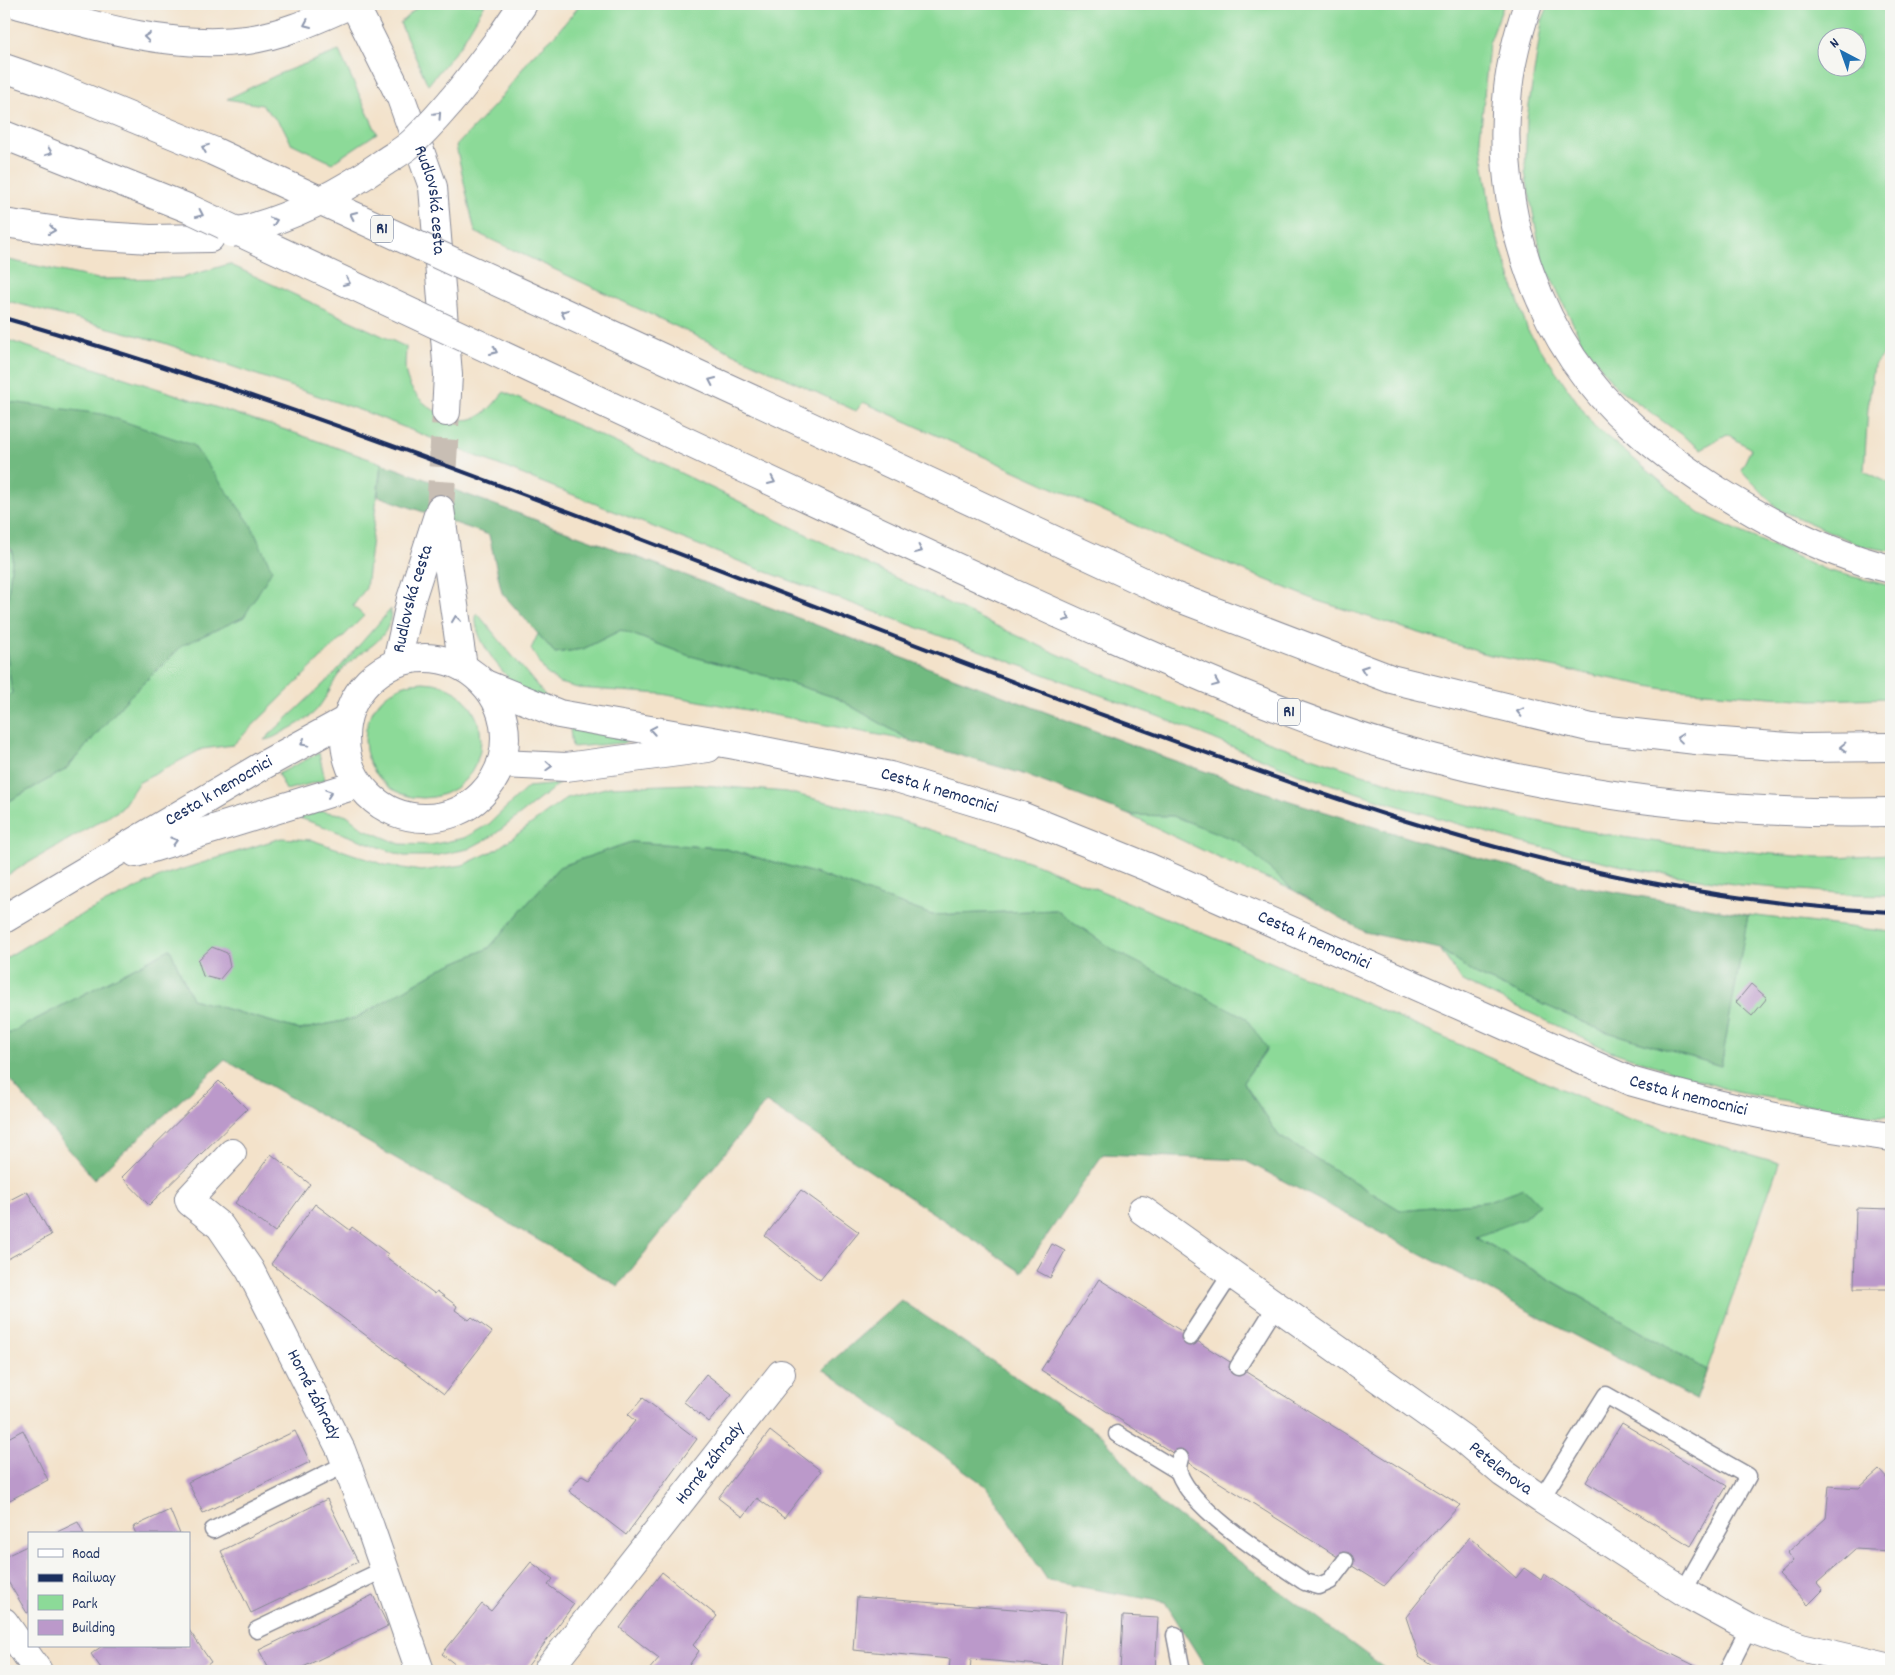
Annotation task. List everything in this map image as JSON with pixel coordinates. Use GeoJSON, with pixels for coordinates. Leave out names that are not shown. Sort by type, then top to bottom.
{"type":"FeatureCollection","features":[{"type":"Feature","properties":{"kind":"main road"},"geometry":{"type":"LineString","coordinates":[[18,4],[137,36],[196,42],[247,40],[297,28],[353,4]]}},
{"type":"Feature","properties":{"kind":"main road","name":"Rudlovská cesta"},"geometry":{"type":"LineString","coordinates":[[353,4],[401,98],[434,187],[448,375],[446,412]]}},
{"type":"Feature","properties":{"kind":"main road"},"geometry":{"type":"LineString","coordinates":[[4,223],[86,236],[210,238],[255,228],[294,213],[352,185],[412,142],[453,100],[502,35],[522,4]]}},
{"type":"Feature","properties":{"kind":"main road"},"geometry":{"type":"LineString","coordinates":[[1528,4],[1508,88],[1505,131],[1508,182],[1519,239],[1534,287],[1560,340],[1594,387],[1631,426],[1683,468],[1738,504],[1802,539],[1862,562],[1891,569]]}},
{"type":"Feature","properties":{"kind":"main road","name":"R1"},"geometry":{"type":"LineString","coordinates":[[4,68],[48,83],[213,151],[1174,596],[1390,679],[1592,728],[1696,740],[1803,748],[1891,747]]}},
{"type":"Feature","properties":{"kind":"main road","name":"R1"},"geometry":{"type":"LineString","coordinates":[[4,135],[190,209],[1030,602],[1292,714],[1402,750],[1510,778],[1620,797],[1722,809],[1828,814],[1891,812]]}},
{"type":"Feature","properties":{"kind":"main road","name":"Rudlovská cesta"},"geometry":{"type":"LineString","coordinates":[[397,662],[411,599],[440,508],[463,667]]}},
{"type":"Feature","properties":{"kind":"main road","name":"Cesta k nemocnici"},"geometry":{"type":"LineString","coordinates":[[485,684],[502,714],[505,741],[501,764],[493,781],[474,802],[458,811],[440,816],[413,817],[395,812],[371,798],[359,784],[346,754],[346,720],[353,701],[364,685],[380,672],[397,662],[414,658],[431,658],[463,667],[485,684],[559,714],[735,745],[890,776],[1021,816],[1158,872],[1630,1081],[1714,1105],[1786,1121],[1891,1137]]}},
{"type":"Feature","properties":{"kind":"main road","name":"Cesta k nemocnici"},"geometry":{"type":"LineString","coordinates":[[4,919],[262,766],[346,720]]}},
{"type":"Feature","properties":{"kind":"main road","name":"Cesta k nemocnici"},"geometry":{"type":"LineString","coordinates":[[501,764],[566,767],[735,745]]}},
{"type":"Feature","properties":{"kind":"main road","name":"Cesta k nemocnici"},"geometry":{"type":"LineString","coordinates":[[94,866],[359,784]]}},
{"type":"Feature","properties":{"kind":"main road","name":"Horné záhrady"},"geometry":{"type":"LineString","coordinates":[[232,1153],[189,1198],[190,1202],[220,1226],[250,1270],[346,1464],[420,1671]]}},
{"type":"Feature","properties":{"kind":"main road","name":"Petelenova"},"geometry":{"type":"LineString","coordinates":[[1142,1210],[1462,1438],[1503,1473],[1683,1592],[1749,1628],[1801,1647],[1891,1668]]}},
{"type":"Feature","properties":{"kind":"main road","name":"Horné záhrady"},"geometry":{"type":"LineString","coordinates":[[547,1671],[781,1374]]}},
{"type":"Feature","properties":{"kind":"main road"},"geometry":{"type":"LineString","coordinates":[[4,1622],[38,1671]]}},
{"type":"Feature","properties":{"kind":"lane"},"geometry":{"type":"LineString","coordinates":[[1190,1337],[1231,1274]]}},
{"type":"Feature","properties":{"kind":"lane"},"geometry":{"type":"LineString","coordinates":[[1238,1367],[1276,1306]]}},
{"type":"Feature","properties":{"kind":"lane"},"geometry":{"type":"LineString","coordinates":[[1541,1499],[1606,1395],[1748,1476],[1683,1592]]}},
{"type":"Feature","properties":{"kind":"lane"},"geometry":{"type":"LineString","coordinates":[[1117,1434],[1179,1464],[1187,1487],[1226,1527],[1305,1582],[1319,1586],[1330,1581],[1345,1561]]}},
{"type":"Feature","properties":{"kind":"lane"},"geometry":{"type":"LineString","coordinates":[[214,1530],[346,1464]]}},
{"type":"Feature","properties":{"kind":"lane"},"geometry":{"type":"LineString","coordinates":[[257,1630],[385,1569]]}},
{"type":"Feature","properties":{"kind":"lane"},"geometry":{"type":"LineString","coordinates":[[1727,1671],[1749,1628]]}},
{"type":"Feature","properties":{"kind":"lane"},"geometry":{"type":"LineString","coordinates":[[1175,1635],[1182,1671]]}},
{"type":"Feature","properties":{"kind":"green space"},"geometry":{"type":"Polygon","coordinates":[[[421,4],[485,4],[460,46],[428,85],[400,23],[421,4]]]}},
{"type":"Feature","properties":{"kind":"green space"},"geometry":{"type":"Polygon","coordinates":[[[581,4],[1504,4],[1489,44],[1480,139],[1492,222],[1528,331],[1594,426],[1699,513],[1826,570],[1891,586],[1891,698],[1812,700],[1664,689],[1486,654],[1318,601],[1159,536],[863,402],[856,411],[475,232],[456,146],[496,104],[532,56],[554,36],[581,4]]]}},
{"type":"Feature","properties":{"kind":"green space"},"geometry":{"type":"Polygon","coordinates":[[[1549,4],[1891,4],[1891,345],[1874,365],[1868,408],[1864,471],[1891,484],[1891,551],[1862,546],[1778,509],[1741,470],[1751,449],[1727,434],[1701,449],[1616,387],[1582,342],[1542,259],[1525,172],[1527,118],[1542,21],[1549,4]]]}},
{"type":"Feature","properties":{"kind":"green space"},"geometry":{"type":"Polygon","coordinates":[[[339,51],[377,133],[332,163],[291,143],[283,127],[262,105],[227,99],[281,73],[339,51]]]}},
{"type":"Feature","properties":{"kind":"green space"},"geometry":{"type":"Polygon","coordinates":[[[4,259],[98,279],[182,278],[229,264],[406,347],[405,371],[409,384],[423,402],[443,415],[454,419],[465,420],[475,418],[487,410],[504,392],[693,479],[958,608],[1079,664],[1202,716],[1326,762],[1453,801],[1582,830],[1713,848],[1783,855],[1824,857],[1891,854],[1891,895],[1850,894],[1740,885],[1640,870],[1515,841],[1299,774],[1160,717],[756,568],[371,414],[158,341],[4,300],[4,259]]]}},
{"type":"Feature","properties":{"kind":"green space"},"geometry":{"type":"Polygon","coordinates":[[[4,339],[289,431],[381,463],[366,588],[353,606],[364,616],[233,745],[202,749],[138,783],[121,809],[4,877],[4,804],[65,770],[129,697],[183,645],[244,617],[11,402],[4,404],[4,339]]]}},
{"type":"Feature","properties":{"kind":"green space"},"geometry":{"type":"Polygon","coordinates":[[[11,402],[102,414],[193,445],[250,523],[272,570],[244,617],[183,645],[129,697],[65,770],[4,804],[4,700],[12,693],[4,632],[13,551],[4,542],[4,404],[11,402]]]}},
{"type":"Feature","properties":{"kind":"green space"},"geometry":{"type":"Polygon","coordinates":[[[381,463],[661,566],[1161,756],[1290,801],[1423,842],[1575,885],[1748,915],[1721,1066],[1601,1030],[1475,974],[1440,949],[1365,932],[1293,890],[1240,842],[1173,816],[1129,815],[1020,773],[911,741],[837,698],[774,678],[687,655],[621,630],[583,649],[555,653],[502,593],[489,535],[378,496],[381,463]]]}},
{"type":"Feature","properties":{"kind":"green space"},"geometry":{"type":"Polygon","coordinates":[[[4,549],[13,551],[4,632],[4,549]]]}},
{"type":"Feature","properties":{"kind":"green space"},"geometry":{"type":"Polygon","coordinates":[[[391,609],[390,621],[386,631],[373,645],[348,663],[341,671],[318,709],[300,723],[270,739],[264,740],[333,675],[391,609]]]}},
{"type":"Feature","properties":{"kind":"green space"},"geometry":{"type":"Polygon","coordinates":[[[477,613],[548,699],[531,695],[522,690],[498,666],[478,632],[477,613]]]}},
{"type":"Feature","properties":{"kind":"green space"},"geometry":{"type":"Polygon","coordinates":[[[621,630],[687,655],[774,678],[837,698],[911,741],[662,694],[578,688],[559,683],[546,673],[531,649],[538,634],[555,653],[583,649],[621,630]]]}},
{"type":"Feature","properties":{"kind":"green space"},"geometry":{"type":"Polygon","coordinates":[[[4,632],[12,693],[4,700],[4,632]]]}},
{"type":"Feature","properties":{"kind":"green space"},"geometry":{"type":"Polygon","coordinates":[[[423,682],[445,686],[455,691],[464,699],[472,708],[477,718],[481,740],[477,762],[472,772],[464,781],[455,789],[445,794],[423,798],[401,794],[391,789],[382,781],[374,772],[369,762],[365,740],[369,718],[374,708],[382,699],[391,691],[401,686],[423,682]]]}},
{"type":"Feature","properties":{"kind":"green space"},"geometry":{"type":"Polygon","coordinates":[[[570,729],[627,734],[627,740],[624,743],[572,747],[570,729]]]}},
{"type":"Feature","properties":{"kind":"green space"},"geometry":{"type":"Polygon","coordinates":[[[319,753],[325,780],[286,790],[278,774],[319,753]]]}},
{"type":"Feature","properties":{"kind":"green space"},"geometry":{"type":"Polygon","coordinates":[[[559,784],[494,835],[468,849],[434,856],[404,856],[300,818],[320,811],[347,815],[364,829],[400,844],[430,845],[464,838],[489,824],[528,787],[559,784]]]}},
{"type":"Feature","properties":{"kind":"green space"},"geometry":{"type":"Polygon","coordinates":[[[691,784],[787,792],[899,820],[1034,863],[1241,949],[1627,1118],[1779,1163],[1707,1370],[1475,1236],[1523,1219],[1539,1204],[1524,1189],[1485,1202],[1400,1210],[1279,1136],[1243,1082],[1267,1049],[1115,951],[1056,910],[932,915],[814,873],[722,848],[631,842],[559,867],[489,948],[440,969],[356,1018],[300,1030],[192,999],[170,949],[4,1036],[4,959],[62,924],[164,875],[281,838],[312,840],[385,865],[421,871],[463,865],[497,849],[567,798],[609,787],[691,784]]]}},
{"type":"Feature","properties":{"kind":"green space"},"geometry":{"type":"Polygon","coordinates":[[[1129,815],[1173,816],[1240,841],[1293,890],[1223,860],[1129,815]]]}},
{"type":"Feature","properties":{"kind":"green space"},"geometry":{"type":"Polygon","coordinates":[[[631,842],[722,848],[814,873],[932,915],[1056,910],[1115,951],[1245,1017],[1267,1048],[1243,1082],[1279,1136],[1400,1210],[1485,1202],[1524,1188],[1539,1204],[1523,1219],[1476,1237],[1707,1370],[1696,1400],[1244,1160],[1103,1154],[1022,1272],[766,1102],[618,1286],[225,1060],[94,1179],[10,1080],[4,1083],[4,1036],[170,949],[192,999],[300,1030],[356,1018],[440,969],[489,948],[559,867],[631,842]]]}},
{"type":"Feature","properties":{"kind":"green space"},"geometry":{"type":"Polygon","coordinates":[[[1748,915],[1891,932],[1891,1116],[1875,1116],[1735,1092],[1610,1051],[1461,980],[1440,949],[1475,974],[1601,1030],[1721,1066],[1748,915]]]}},
{"type":"Feature","properties":{"kind":"green space"},"geometry":{"type":"Polygon","coordinates":[[[901,1300],[1101,1434],[1156,1500],[1389,1671],[1208,1671],[1165,1602],[1048,1581],[986,1486],[823,1369],[901,1300]]]}},
{"type":"Feature","properties":{"kind":"building"},"geometry":{"type":"Polygon","coordinates":[[[212,947],[227,953],[230,967],[219,980],[203,976],[198,960],[212,947]]]}},
{"type":"Feature","properties":{"kind":"building"},"geometry":{"type":"Polygon","coordinates":[[[1751,984],[1767,998],[1752,1016],[1736,1002],[1751,984]]]}},
{"type":"Feature","properties":{"kind":"building"},"geometry":{"type":"Polygon","coordinates":[[[219,1081],[247,1109],[149,1205],[122,1177],[219,1081]]]}},
{"type":"Feature","properties":{"kind":"building"},"geometry":{"type":"Polygon","coordinates":[[[271,1154],[310,1184],[275,1232],[235,1203],[271,1154]]]}},
{"type":"Feature","properties":{"kind":"building"},"geometry":{"type":"Polygon","coordinates":[[[801,1190],[859,1232],[820,1280],[765,1236],[801,1190]]]}},
{"type":"Feature","properties":{"kind":"building"},"geometry":{"type":"Polygon","coordinates":[[[27,1191],[51,1235],[4,1261],[4,1203],[27,1191]]]}},
{"type":"Feature","properties":{"kind":"building"},"geometry":{"type":"Polygon","coordinates":[[[315,1204],[350,1230],[352,1227],[388,1254],[386,1257],[435,1294],[437,1291],[457,1306],[455,1310],[469,1320],[472,1317],[492,1332],[444,1394],[271,1264],[315,1204]]]}},
{"type":"Feature","properties":{"kind":"building"},"geometry":{"type":"Polygon","coordinates":[[[1856,1208],[1891,1209],[1891,1289],[1854,1289],[1856,1208]]]}},
{"type":"Feature","properties":{"kind":"building"},"geometry":{"type":"Polygon","coordinates":[[[1052,1244],[1065,1251],[1050,1278],[1037,1271],[1052,1244]]]}},
{"type":"Feature","properties":{"kind":"building"},"geometry":{"type":"Polygon","coordinates":[[[1099,1279],[1460,1505],[1384,1586],[1041,1370],[1099,1279]]]}},
{"type":"Feature","properties":{"kind":"building"},"geometry":{"type":"Polygon","coordinates":[[[706,1374],[732,1394],[709,1422],[684,1402],[706,1374]]]}},
{"type":"Feature","properties":{"kind":"building"},"geometry":{"type":"Polygon","coordinates":[[[643,1398],[697,1439],[626,1535],[569,1491],[582,1475],[589,1479],[635,1421],[628,1415],[643,1398]]]}},
{"type":"Feature","properties":{"kind":"building"},"geometry":{"type":"Polygon","coordinates":[[[1622,1423],[1727,1486],[1691,1546],[1586,1482],[1622,1423]]]}},
{"type":"Feature","properties":{"kind":"building"},"geometry":{"type":"Polygon","coordinates":[[[23,1430],[48,1480],[4,1503],[4,1440],[23,1430]]]}},
{"type":"Feature","properties":{"kind":"building"},"geometry":{"type":"Polygon","coordinates":[[[295,1431],[310,1462],[203,1513],[188,1482],[295,1431]]]}},
{"type":"Feature","properties":{"kind":"building"},"geometry":{"type":"Polygon","coordinates":[[[770,1431],[821,1471],[784,1518],[757,1498],[743,1517],[718,1498],[770,1431]]]}},
{"type":"Feature","properties":{"kind":"building"},"geometry":{"type":"Polygon","coordinates":[[[1879,1470],[1891,1483],[1891,1551],[1855,1549],[1817,1583],[1823,1590],[1808,1605],[1779,1574],[1793,1561],[1787,1553],[1826,1518],[1829,1486],[1859,1488],[1879,1470]]]}},
{"type":"Feature","properties":{"kind":"building"},"geometry":{"type":"Polygon","coordinates":[[[327,1499],[358,1562],[251,1613],[221,1551],[327,1499]]]}},
{"type":"Feature","properties":{"kind":"building"},"geometry":{"type":"Polygon","coordinates":[[[170,1510],[179,1532],[135,1532],[133,1527],[170,1510]]]}},
{"type":"Feature","properties":{"kind":"building"},"geometry":{"type":"Polygon","coordinates":[[[78,1522],[83,1532],[57,1532],[78,1522]]]}},
{"type":"Feature","properties":{"kind":"building"},"geometry":{"type":"Polygon","coordinates":[[[1470,1537],[1516,1578],[1524,1568],[1541,1580],[1544,1574],[1641,1639],[1706,1671],[1441,1671],[1419,1656],[1406,1617],[1470,1537]]]}},
{"type":"Feature","properties":{"kind":"building"},"geometry":{"type":"Polygon","coordinates":[[[28,1545],[27,1613],[4,1575],[4,1557],[28,1545]]]}},
{"type":"Feature","properties":{"kind":"building"},"geometry":{"type":"Polygon","coordinates":[[[531,1562],[553,1579],[548,1585],[574,1604],[524,1671],[459,1671],[461,1669],[442,1654],[482,1604],[491,1611],[531,1562]]]}},
{"type":"Feature","properties":{"kind":"building"},"geometry":{"type":"Polygon","coordinates":[[[662,1572],[717,1616],[693,1645],[699,1651],[685,1671],[648,1671],[659,1658],[620,1628],[662,1572]]]}},
{"type":"Feature","properties":{"kind":"building"},"geometry":{"type":"Polygon","coordinates":[[[373,1595],[388,1626],[295,1671],[270,1671],[259,1650],[373,1595]]]}},
{"type":"Feature","properties":{"kind":"building"},"geometry":{"type":"Polygon","coordinates":[[[857,1597],[1066,1613],[1061,1667],[971,1659],[970,1671],[949,1671],[950,1659],[853,1650],[857,1597]]]}},
{"type":"Feature","properties":{"kind":"building"},"geometry":{"type":"Polygon","coordinates":[[[1123,1616],[1158,1618],[1155,1671],[1120,1671],[1123,1616]]]}},
{"type":"Feature","properties":{"kind":"building"},"geometry":{"type":"Polygon","coordinates":[[[190,1631],[211,1662],[199,1671],[103,1671],[91,1654],[99,1648],[190,1648],[190,1631]]]}},
{"type":"Feature","properties":{"kind":"tunnel"},"geometry":{"type":"LineString","coordinates":[[440,509],[446,412]]}},
{"type":"Feature","properties":{"kind":"railway"},"geometry":{"type":"LineString","coordinates":[[4,318],[145,361],[284,407],[561,508],[973,667],[1251,769],[1393,817],[1515,852],[1639,881],[1764,901],[1827,908],[1891,912]]}}]}
